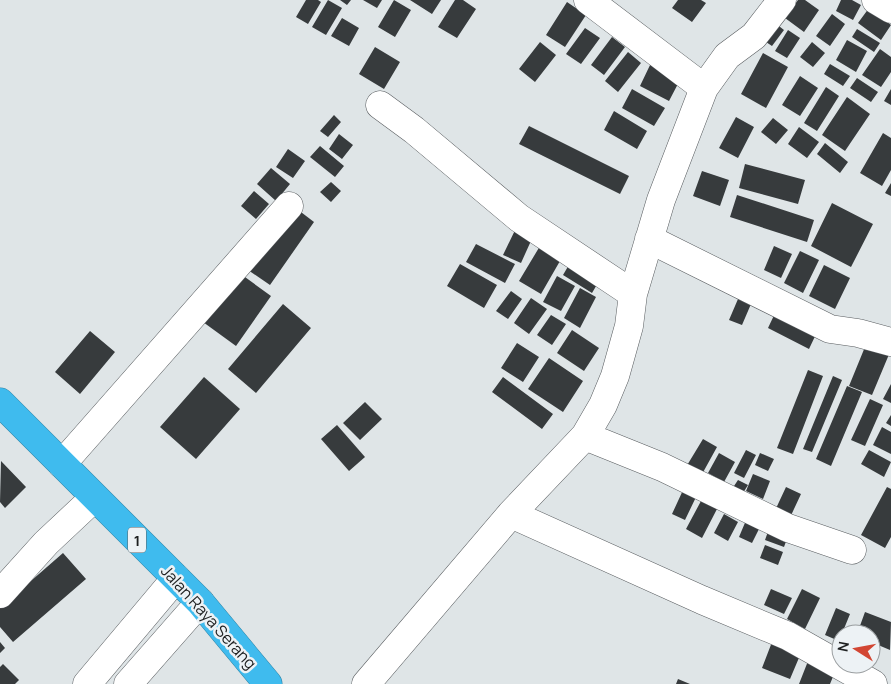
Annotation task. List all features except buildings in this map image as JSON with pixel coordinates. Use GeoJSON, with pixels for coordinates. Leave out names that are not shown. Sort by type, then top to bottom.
{"type":"FeatureCollection","features":[{"type":"Feature","properties":{"kind":"highway","name":"Jalan Raya Serang"},"geometry":{"type":"LineString","coordinates":[[0,402],[200,602],[268,684]]}},
{"type":"Feature","properties":{"kind":"street"},"geometry":{"type":"LineString","coordinates":[[588,0],[704,88]]}},
{"type":"Feature","properties":{"kind":"street"},"geometry":{"type":"LineString","coordinates":[[366,684],[511,514],[585,436],[603,405],[615,376],[629,326],[634,294],[661,200],[704,88],[727,56],[754,36],[782,0]]}},
{"type":"Feature","properties":{"kind":"street"},"geometry":{"type":"LineString","coordinates":[[876,0],[891,9]]}},
{"type":"Feature","properties":{"kind":"street"},"geometry":{"type":"LineString","coordinates":[[380,106],[414,130],[519,218],[634,294]]}},
{"type":"Feature","properties":{"kind":"street"},"geometry":{"type":"LineString","coordinates":[[62,464],[289,206]]}},
{"type":"Feature","properties":{"kind":"street"},"geometry":{"type":"LineString","coordinates":[[649,240],[830,329],[858,332],[891,342]]}},
{"type":"Feature","properties":{"kind":"street"},"geometry":{"type":"LineString","coordinates":[[585,436],[662,467],[788,528],[852,550]]}},
{"type":"Feature","properties":{"kind":"street"},"geometry":{"type":"LineString","coordinates":[[0,594],[46,543],[94,498]]}},
{"type":"Feature","properties":{"kind":"street"},"geometry":{"type":"LineString","coordinates":[[511,514],[693,596],[788,636],[872,684]]}},
{"type":"Feature","properties":{"kind":"street"},"geometry":{"type":"LineString","coordinates":[[87,684],[176,578]]}},
{"type":"Feature","properties":{"kind":"street"},"geometry":{"type":"LineString","coordinates":[[128,684],[200,602]]}}]}
